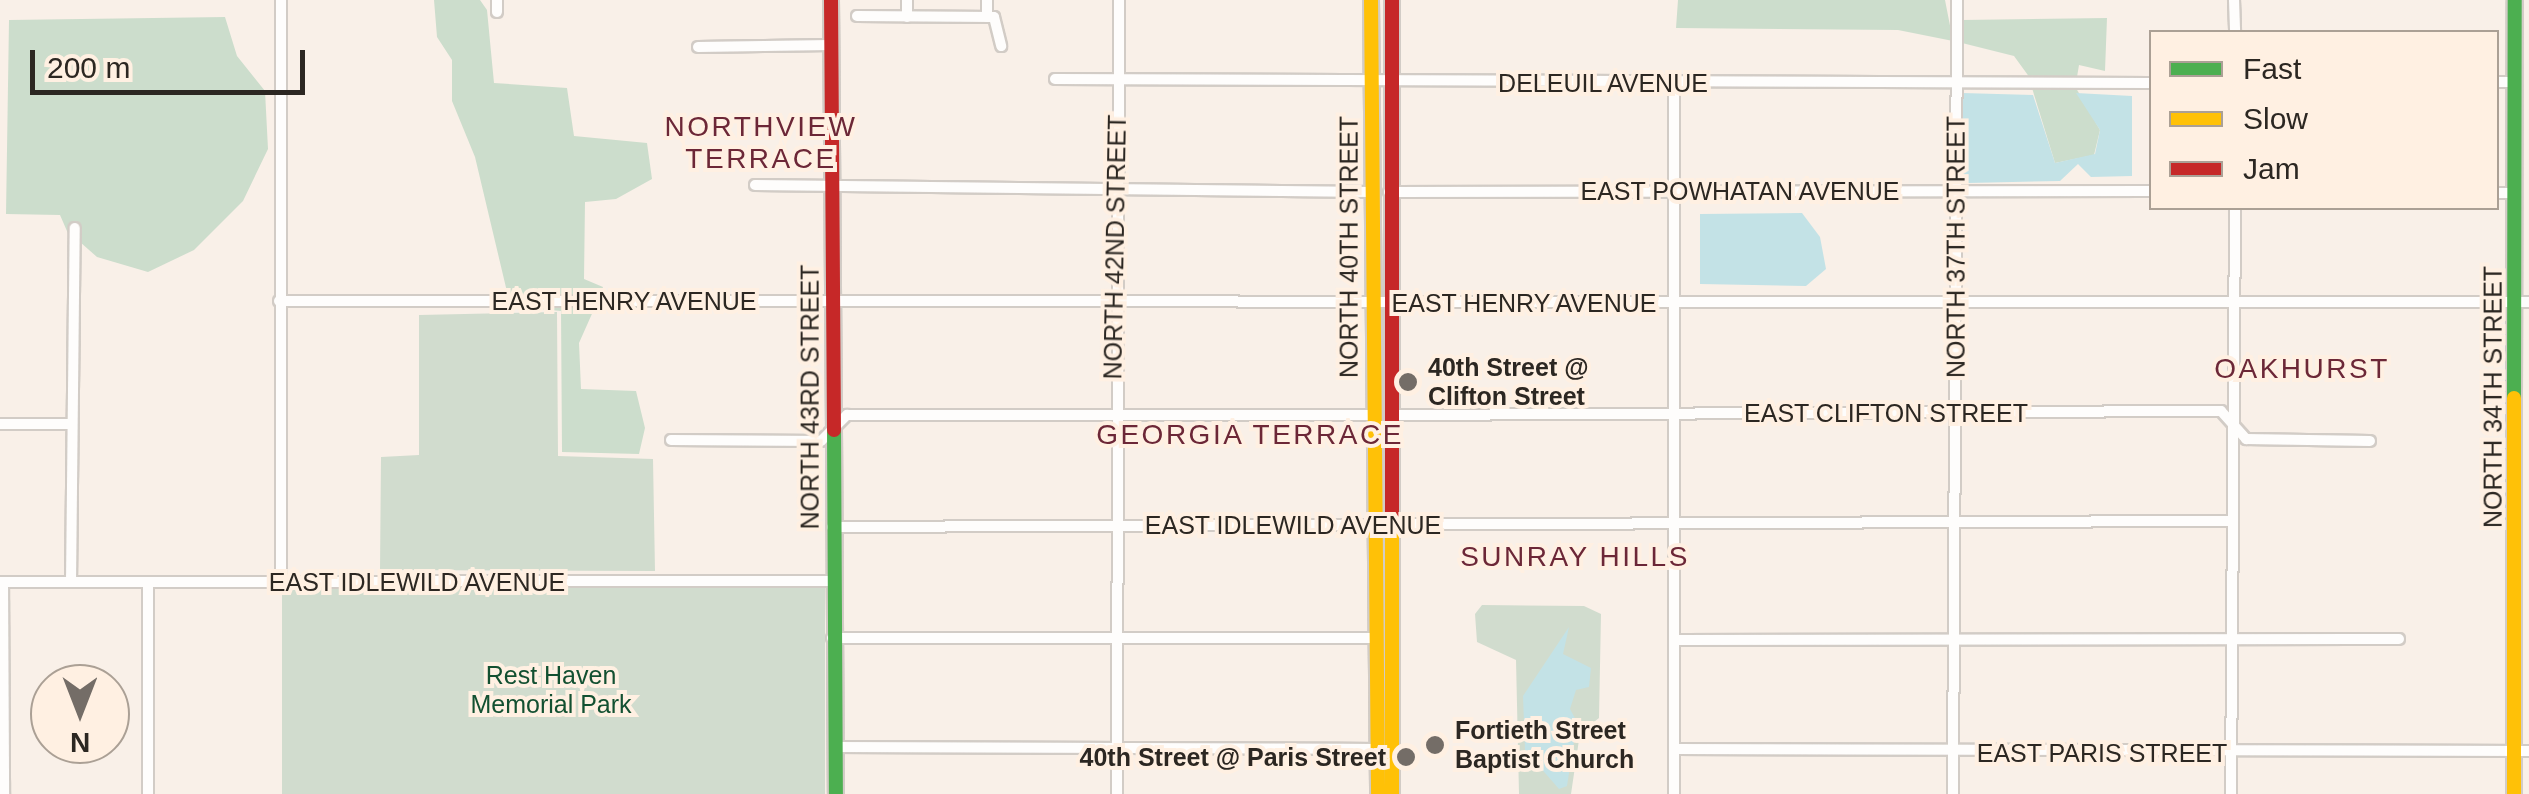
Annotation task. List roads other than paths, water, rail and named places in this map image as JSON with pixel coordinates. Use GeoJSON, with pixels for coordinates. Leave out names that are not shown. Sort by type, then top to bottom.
{"type":"FeatureCollection","features":[{"type":"Feature","properties":{"kind":"main road","name":"NORTH 43RD STREET"},"geometry":{"type":"LineString","coordinates":[[832,0],[832,638],[836,794]]}},
{"type":"Feature","properties":{"kind":"main road","name":"NORTH 40TH STREET"},"geometry":{"type":"LineString","coordinates":[[1371,0],[1370,304],[1378,794]]}},
{"type":"Feature","properties":{"kind":"main road","name":"NORTH 40TH STREET"},"geometry":{"type":"LineString","coordinates":[[1392,0],[1388,304],[1393,524],[1392,794]]}},
{"type":"Feature","properties":{"kind":"main road","name":"NORTH 34TH STREET"},"geometry":{"type":"LineString","coordinates":[[2514,794],[2522,752],[2522,232],[2516,193],[2519,89],[2515,0]]}},
{"type":"Feature","properties":{"kind":"street"},"geometry":{"type":"LineString","coordinates":[[280,582],[281,0]]}},
{"type":"Feature","properties":{"kind":"street"},"geometry":{"type":"LineString","coordinates":[[907,0],[907,17]]}},
{"type":"Feature","properties":{"kind":"street"},"geometry":{"type":"LineString","coordinates":[[986,0],[986,17]]}},
{"type":"Feature","properties":{"kind":"street","name":"NORTH 42ND STREET"},"geometry":{"type":"LineString","coordinates":[[1117,794],[1112,415],[1119,0]]}},
{"type":"Feature","properties":{"kind":"street","name":"NORTH 37TH STREET"},"geometry":{"type":"LineString","coordinates":[[1952,794],[1957,0]]}},
{"type":"Feature","properties":{"kind":"street"},"geometry":{"type":"LineString","coordinates":[[2234,0],[2235,30]]}},
{"type":"Feature","properties":{"kind":"street"},"geometry":{"type":"LineString","coordinates":[[857,16],[986,17],[998,20],[1001,46]]}},
{"type":"Feature","properties":{"kind":"street"},"geometry":{"type":"LineString","coordinates":[[698,47],[830,45]]}},
{"type":"Feature","properties":{"kind":"street","name":"DELEUIL AVENUE"},"geometry":{"type":"LineString","coordinates":[[1055,79],[2149,82]]}},
{"type":"Feature","properties":{"kind":"street"},"geometry":{"type":"LineString","coordinates":[[1674,83],[1674,794]]}},
{"type":"Feature","properties":{"kind":"street"},"geometry":{"type":"LineString","coordinates":[[756,185],[1371,192]]}},
{"type":"Feature","properties":{"kind":"street","name":"EAST POWHATAN AVENUE"},"geometry":{"type":"LineString","coordinates":[[1390,192],[2149,190]]}},
{"type":"Feature","properties":{"kind":"street"},"geometry":{"type":"LineString","coordinates":[[2499,193],[2516,193]]}},
{"type":"Feature","properties":{"kind":"street"},"geometry":{"type":"LineString","coordinates":[[2231,794],[2235,210]]}},
{"type":"Feature","properties":{"kind":"street"},"geometry":{"type":"LineString","coordinates":[[71,582],[68,424],[75,228]]}},
{"type":"Feature","properties":{"kind":"street","name":"EAST HENRY AVENUE"},"geometry":{"type":"LineString","coordinates":[[280,301],[2522,302]]}},
{"type":"Feature","properties":{"kind":"street","name":"EAST CLIFTON STREET"},"geometry":{"type":"LineString","coordinates":[[1390,415],[2222,411],[2246,439],[2370,441]]}},
{"type":"Feature","properties":{"kind":"street"},"geometry":{"type":"LineString","coordinates":[[671,440],[821,441],[847,414],[1372,415]]}},
{"type":"Feature","properties":{"kind":"street"},"geometry":{"type":"LineString","coordinates":[[0,424],[68,424]]}},
{"type":"Feature","properties":{"kind":"street","name":"EAST IDLEWILD AVENUE"},"geometry":{"type":"LineString","coordinates":[[832,527],[1676,527],[2234,521]]}},
{"type":"Feature","properties":{"kind":"street","name":"EAST IDLEWILD AVENUE"},"geometry":{"type":"LineString","coordinates":[[2,582],[833,581]]}},
{"type":"Feature","properties":{"kind":"street"},"geometry":{"type":"LineString","coordinates":[[2,582],[4,794]]}},
{"type":"Feature","properties":{"kind":"street"},"geometry":{"type":"LineString","coordinates":[[148,582],[148,794]]}},
{"type":"Feature","properties":{"kind":"street"},"geometry":{"type":"LineString","coordinates":[[832,638],[1377,638]]}},
{"type":"Feature","properties":{"kind":"street"},"geometry":{"type":"LineString","coordinates":[[1676,640],[2400,638]]}},
{"type":"Feature","properties":{"kind":"street"},"geometry":{"type":"LineString","coordinates":[[836,747],[1376,749]]}},
{"type":"Feature","properties":{"kind":"street","name":"EAST PARIS STREET"},"geometry":{"type":"LineString","coordinates":[[1674,749],[2232,754],[2522,752]]}},
{"type":"Feature","properties":{"kind":"water"},"geometry":{"type":"Polygon","coordinates":[[[1962,93],[2033,95],[2055,163],[2095,154],[2100,130],[2076,93],[2132,96],[2132,176],[2091,177],[2078,164],[2060,181],[1968,183],[1962,178],[1962,93]]]}},
{"type":"Feature","properties":{"kind":"water"},"geometry":{"type":"Polygon","coordinates":[[[1802,213],[1820,237],[1826,269],[1806,286],[1700,284],[1700,214],[1802,213]]]}},
{"type":"Feature","properties":{"kind":"water"},"geometry":{"type":"Polygon","coordinates":[[[1569,627],[1563,654],[1591,668],[1589,687],[1576,690],[1570,709],[1577,722],[1567,786],[1559,789],[1525,750],[1523,696],[1569,627]]]}},
{"type":"Feature","properties":{"kind":"place","name":"40th Street @ Clifton Street"},"geometry":{"type":"Point","coordinates":[1408,382]}},
{"type":"Feature","properties":{"kind":"place","name":"Fortieth Street Baptist Church"},"geometry":{"type":"Point","coordinates":[1435,745]}},
{"type":"Feature","properties":{"kind":"place","name":"40th Street @ Paris Street"},"geometry":{"type":"Point","coordinates":[1406,757]}},
{"type":"Feature","properties":{"kind":"district","name":"NORTHVIEW TERRACE"},"geometry":{"type":"Point","coordinates":[761,143]}},
{"type":"Feature","properties":{"kind":"district","name":"OAKHURST"},"geometry":{"type":"Point","coordinates":[2302,369]}},
{"type":"Feature","properties":{"kind":"district","name":"GEORGIA TERRACE"},"geometry":{"type":"Point","coordinates":[1250,435]}},
{"type":"Feature","properties":{"kind":"district","name":"SUNRAY HILLS"},"geometry":{"type":"Point","coordinates":[1575,557]}},
{"type":"Feature","properties":{"kind":"park label","name":"Rest Haven Memorial Park"},"geometry":{"type":"Point","coordinates":[551,690]}}]}
